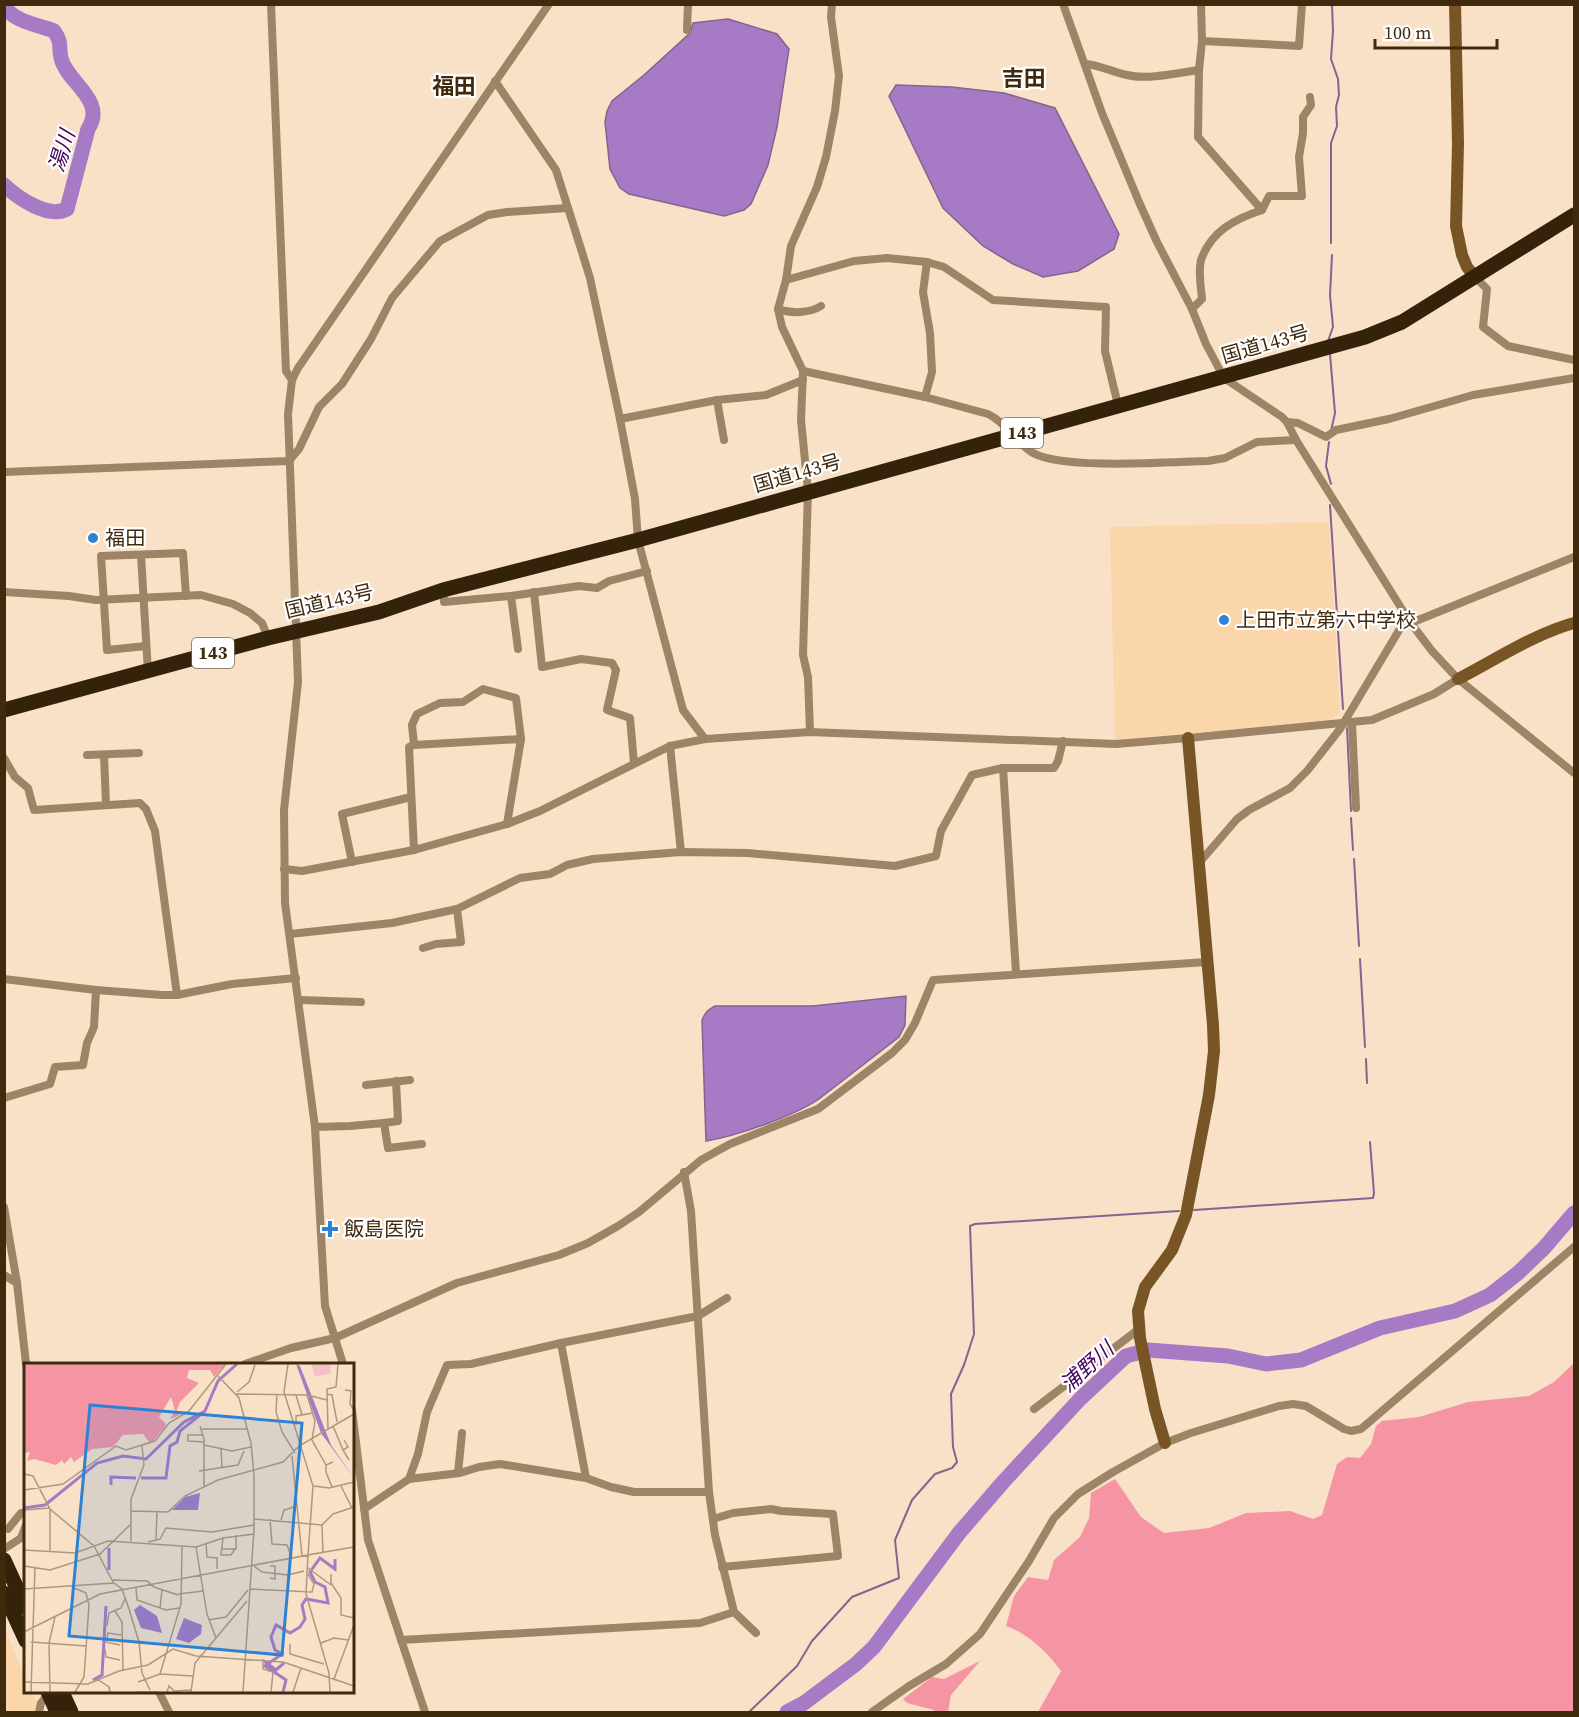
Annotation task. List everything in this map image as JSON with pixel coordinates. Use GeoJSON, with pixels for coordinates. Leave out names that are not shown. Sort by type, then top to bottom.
{"type":"FeatureCollection","features":[{"type":"Feature","properties":{"kind":"highway","name":"国道143号"},"geometry":{"type":"LineString","coordinates":[[4,710],[297,630],[379,612],[443,590],[638,540],[1118,405],[1224,378],[1383,331],[1402,322],[1575,215]]}},
{"type":"Feature","properties":{"kind":"highway"},"geometry":{"type":"LineString","coordinates":[[4,1560],[24,1604]]}},
{"type":"Feature","properties":{"kind":"highway"},"geometry":{"type":"LineString","coordinates":[[4,1593],[24,1637]]}},
{"type":"Feature","properties":{"kind":"highway"},"geometry":{"type":"LineString","coordinates":[[53,1693],[57,1713]]}},
{"type":"Feature","properties":{"kind":"highway"},"geometry":{"type":"LineString","coordinates":[[54,1693],[71,1713]]}},
{"type":"Feature","properties":{"kind":"street"},"geometry":{"type":"LineString","coordinates":[[271,4],[286,371],[292,380]]}},
{"type":"Feature","properties":{"kind":"street"},"geometry":{"type":"LineString","coordinates":[[342,1363],[325,1306],[315,1127],[285,903],[284,810],[298,682],[288,414],[292,380],[377,252],[549,4]]}},
{"type":"Feature","properties":{"kind":"street"},"geometry":{"type":"LineString","coordinates":[[687,30],[688,4]]}},
{"type":"Feature","properties":{"kind":"street"},"geometry":{"type":"LineString","coordinates":[[810,732],[808,677],[803,655],[808,491],[801,420],[803,376],[782,327],[778,309],[786,280],[791,246],[817,187],[826,157],[835,111],[839,76],[831,16],[832,4]]}},
{"type":"Feature","properties":{"kind":"street"},"geometry":{"type":"LineString","coordinates":[[1062,4],[1102,113],[1139,202],[1224,378],[1277,412],[1287,422],[1410,622],[1432,651],[1458,679],[1575,773]]}},
{"type":"Feature","properties":{"kind":"street"},"geometry":{"type":"LineString","coordinates":[[1201,4],[1202,41],[1198,137],[1262,210]]}},
{"type":"Feature","properties":{"kind":"street"},"geometry":{"type":"LineString","coordinates":[[1202,41],[1299,46],[1302,4]]}},
{"type":"Feature","properties":{"kind":"street"},"geometry":{"type":"LineString","coordinates":[[1455,4],[1458,134],[1456,226],[1467,267],[1487,289],[1483,327],[1508,346],[1575,360]]}},
{"type":"Feature","properties":{"kind":"street"},"geometry":{"type":"LineString","coordinates":[[1085,64],[1096,65],[1129,76],[1162,75],[1199,70]]}},
{"type":"Feature","properties":{"kind":"street"},"geometry":{"type":"LineString","coordinates":[[495,81],[556,170],[590,278],[620,419],[634,499],[638,540],[683,710],[705,739]]}},
{"type":"Feature","properties":{"kind":"street"},"geometry":{"type":"LineString","coordinates":[[1192,309],[1202,299],[1201,260],[1213,237],[1238,218],[1262,210],[1269,196],[1302,196],[1299,157],[1303,117],[1311,105],[1311,97]]}},
{"type":"Feature","properties":{"kind":"street"},"geometry":{"type":"LineString","coordinates":[[4,472],[289,461],[299,449],[319,407],[342,384],[371,339],[392,298],[440,241],[488,215],[567,208]]}},
{"type":"Feature","properties":{"kind":"street"},"geometry":{"type":"LineString","coordinates":[[786,280],[854,261],[886,258],[927,262],[944,267],[993,300],[1106,307],[1105,351],[1118,405]]}},
{"type":"Feature","properties":{"kind":"street"},"geometry":{"type":"LineString","coordinates":[[925,398],[932,372],[930,333],[923,292],[927,262]]}},
{"type":"Feature","properties":{"kind":"street"},"geometry":{"type":"LineString","coordinates":[[778,309],[784,312],[803,312],[813,311],[821,306]]}},
{"type":"Feature","properties":{"kind":"street"},"geometry":{"type":"LineString","coordinates":[[620,419],[717,400],[766,395],[803,376],[925,398],[988,414],[998,418],[1031,452],[1043,458],[1102,463],[1208,461],[1225,458],[1257,442],[1296,440]]}},
{"type":"Feature","properties":{"kind":"street"},"geometry":{"type":"LineString","coordinates":[[1287,422],[1298,423],[1326,437],[1336,430],[1473,395],[1575,378]]}},
{"type":"Feature","properties":{"kind":"street"},"geometry":{"type":"LineString","coordinates":[[717,400],[724,440]]}},
{"type":"Feature","properties":{"kind":"street"},"geometry":{"type":"LineString","coordinates":[[146,646],[107,650],[101,556],[183,553],[186,596]]}},
{"type":"Feature","properties":{"kind":"street"},"geometry":{"type":"LineString","coordinates":[[141,555],[148,672]]}},
{"type":"Feature","properties":{"kind":"street"},"geometry":{"type":"LineString","coordinates":[[1198,863],[1237,819],[1248,810],[1290,788],[1299,780],[1348,724],[1401,627],[1575,557]]}},
{"type":"Feature","properties":{"kind":"street"},"geometry":{"type":"LineString","coordinates":[[443,590],[444,602],[511,596],[579,586],[597,588],[609,581],[647,571]]}},
{"type":"Feature","properties":{"kind":"street"},"geometry":{"type":"LineString","coordinates":[[4,592],[103,600],[201,595],[233,604],[250,614],[262,623],[268,638]]}},
{"type":"Feature","properties":{"kind":"street"},"geometry":{"type":"LineString","coordinates":[[534,592],[542,667],[581,659],[612,663],[616,670],[607,710],[630,718],[634,763]]}},
{"type":"Feature","properties":{"kind":"street"},"geometry":{"type":"LineString","coordinates":[[511,596],[518,649]]}},
{"type":"Feature","properties":{"kind":"street"},"geometry":{"type":"LineString","coordinates":[[284,869],[302,871],[414,850],[507,824],[540,811],[670,746],[705,739],[810,732],[1116,744],[1372,720],[1424,699],[1527,643],[1562,626],[1575,623]]}},
{"type":"Feature","properties":{"kind":"street"},"geometry":{"type":"LineString","coordinates":[[414,745],[412,725],[417,714],[440,703],[464,702],[483,689],[516,698],[521,739],[507,824]]}},
{"type":"Feature","properties":{"kind":"street"},"geometry":{"type":"LineString","coordinates":[[1348,724],[1356,808]]}},
{"type":"Feature","properties":{"kind":"street"},"geometry":{"type":"LineString","coordinates":[[1165,1443],[1155,1409],[1139,1334],[1138,1311],[1142,1293],[1150,1278],[1172,1250],[1183,1226],[1209,1095],[1214,1051],[1188,738]]}},
{"type":"Feature","properties":{"kind":"street"},"geometry":{"type":"LineString","coordinates":[[414,850],[409,747],[521,739]]}},
{"type":"Feature","properties":{"kind":"street"},"geometry":{"type":"LineString","coordinates":[[290,934],[392,923],[457,909],[520,878],[550,874],[567,865],[593,860],[681,852],[747,853],[895,866],[936,856],[941,831],[972,775],[1003,768],[1054,768],[1063,741]]}},
{"type":"Feature","properties":{"kind":"street"},"geometry":{"type":"LineString","coordinates":[[670,746],[681,852]]}},
{"type":"Feature","properties":{"kind":"street"},"geometry":{"type":"LineString","coordinates":[[87,755],[139,753]]}},
{"type":"Feature","properties":{"kind":"street"},"geometry":{"type":"LineString","coordinates":[[104,755],[106,805]]}},
{"type":"Feature","properties":{"kind":"street"},"geometry":{"type":"LineString","coordinates":[[4,758],[15,777],[28,788],[34,810],[140,803],[146,809],[155,831],[177,995]]}},
{"type":"Feature","properties":{"kind":"street"},"geometry":{"type":"LineString","coordinates":[[1003,768],[1016,973]]}},
{"type":"Feature","properties":{"kind":"street"},"geometry":{"type":"LineString","coordinates":[[352,862],[342,814],[411,797]]}},
{"type":"Feature","properties":{"kind":"street"},"geometry":{"type":"LineString","coordinates":[[423,948],[436,944],[461,942],[457,909]]}},
{"type":"Feature","properties":{"kind":"street"},"geometry":{"type":"LineString","coordinates":[[250,1363],[291,1348],[335,1338],[457,1283],[559,1255],[588,1242],[639,1212],[684,1172],[702,1160],[730,1144],[819,1109],[892,1053],[905,1040],[915,1023],[933,980],[1207,962]]}},
{"type":"Feature","properties":{"kind":"street"},"geometry":{"type":"LineString","coordinates":[[4,979],[96,990],[177,995],[232,984],[296,978]]}},
{"type":"Feature","properties":{"kind":"street"},"geometry":{"type":"LineString","coordinates":[[4,1098],[50,1084],[55,1067],[82,1065],[87,1043],[94,1027],[96,990]]}},
{"type":"Feature","properties":{"kind":"street"},"geometry":{"type":"LineString","coordinates":[[299,1000],[361,1002]]}},
{"type":"Feature","properties":{"kind":"street"},"geometry":{"type":"LineString","coordinates":[[366,1085],[410,1080]]}},
{"type":"Feature","properties":{"kind":"street"},"geometry":{"type":"LineString","coordinates":[[315,1127],[398,1121],[396,1082]]}},
{"type":"Feature","properties":{"kind":"street"},"geometry":{"type":"LineString","coordinates":[[384,1123],[388,1148],[422,1144]]}},
{"type":"Feature","properties":{"kind":"street"},"geometry":{"type":"LineString","coordinates":[[684,1172],[691,1211],[709,1492],[713,1519],[734,1612],[756,1633]]}},
{"type":"Feature","properties":{"kind":"street"},"geometry":{"type":"LineString","coordinates":[[4,1207],[17,1283],[26,1363]]}},
{"type":"Feature","properties":{"kind":"street"},"geometry":{"type":"LineString","coordinates":[[872,1713],[909,1686],[946,1664],[980,1634],[1029,1561],[1054,1518],[1078,1494],[1165,1443],[1236,1418],[1293,1404],[1306,1406],[1344,1429],[1351,1431],[1361,1429],[1575,1247]]}},
{"type":"Feature","properties":{"kind":"street"},"geometry":{"type":"LineString","coordinates":[[4,1275],[17,1283]]}},
{"type":"Feature","properties":{"kind":"street"},"geometry":{"type":"LineString","coordinates":[[409,1479],[418,1454],[427,1412],[447,1365],[471,1364],[561,1342],[698,1316],[727,1298]]}},
{"type":"Feature","properties":{"kind":"street"},"geometry":{"type":"LineString","coordinates":[[1034,1409],[1139,1334]]}},
{"type":"Feature","properties":{"kind":"street"},"geometry":{"type":"LineString","coordinates":[[561,1342],[586,1478]]}},
{"type":"Feature","properties":{"kind":"street"},"geometry":{"type":"LineString","coordinates":[[458,1473],[462,1433]]}},
{"type":"Feature","properties":{"kind":"street"},"geometry":{"type":"LineString","coordinates":[[354,1434],[370,1548],[425,1713]]}},
{"type":"Feature","properties":{"kind":"street"},"geometry":{"type":"LineString","coordinates":[[364,1509],[409,1479],[458,1473],[500,1464],[586,1478],[634,1492],[709,1492]]}},
{"type":"Feature","properties":{"kind":"street"},"geometry":{"type":"LineString","coordinates":[[713,1519],[733,1512],[771,1509],[833,1514],[838,1556],[722,1567]]}},
{"type":"Feature","properties":{"kind":"street"},"geometry":{"type":"LineString","coordinates":[[8,1529],[24,1512]]}},
{"type":"Feature","properties":{"kind":"street"},"geometry":{"type":"LineString","coordinates":[[4,1549],[21,1538],[24,1530]]}},
{"type":"Feature","properties":{"kind":"street"},"geometry":{"type":"LineString","coordinates":[[401,1640],[700,1623],[734,1612]]}},
{"type":"Feature","properties":{"kind":"street"},"geometry":{"type":"LineString","coordinates":[[39,1713],[40,1703],[52,1693]]}},
{"type":"Feature","properties":{"kind":"street"},"geometry":{"type":"LineString","coordinates":[[159,1693],[169,1713]]}},
{"type":"Feature","properties":{"kind":"shaded area"},"geometry":{"type":"Polygon","coordinates":[[[728,19],[777,34],[789,49],[777,127],[768,165],[751,204],[744,210],[724,216],[629,194],[620,188],[610,169],[605,122],[612,101],[690,33],[693,23],[728,19]]]}},
{"type":"Feature","properties":{"kind":"shaded area"},"geometry":{"type":"Polygon","coordinates":[[[896,85],[952,87],[1004,93],[1055,108],[1119,234],[1114,249],[1078,271],[1043,277],[1013,264],[983,246],[943,208],[889,96],[896,85]]]}},
{"type":"Feature","properties":{"kind":"shaded area","name":"上田市立第六中学校"},"geometry":{"type":"Polygon","coordinates":[[[1329,522],[1340,713],[1328,721],[1115,740],[1110,527],[1329,522]]]}},
{"type":"Feature","properties":{"kind":"shaded area"},"geometry":{"type":"Polygon","coordinates":[[[906,996],[905,1025],[899,1037],[819,1099],[765,1124],[706,1141],[702,1021],[710,1009],[715,1006],[813,1006],[906,996]]]}},
{"type":"Feature","properties":{"kind":"shaded area"},"geometry":{"type":"Polygon","coordinates":[[[1574,1363],[1574,1712],[1038,1712],[1061,1671],[1037,1644],[1006,1626],[1014,1596],[1028,1577],[1048,1580],[1054,1560],[1080,1537],[1089,1518],[1091,1493],[1115,1479],[1141,1517],[1164,1533],[1209,1528],[1246,1513],[1290,1511],[1313,1519],[1322,1515],[1337,1464],[1347,1457],[1360,1458],[1371,1444],[1376,1426],[1382,1421],[1419,1417],[1468,1402],[1529,1396],[1554,1382],[1574,1363]]]}},
{"type":"Feature","properties":{"kind":"shaded area"},"geometry":{"type":"Polygon","coordinates":[[[4,1627],[24,1674],[24,1693],[32,1693],[37,1702],[36,1712],[5,1712],[4,1627]]]}},
{"type":"Feature","properties":{"kind":"shaded area"},"geometry":{"type":"Polygon","coordinates":[[[980,1661],[951,1695],[948,1712],[934,1712],[934,1710],[907,1703],[903,1699],[932,1677],[944,1679],[980,1661]]]}},
{"type":"Feature","properties":{"kind":"waterway"},"geometry":{"type":"LineString","coordinates":[[1331,243],[1331,143],[1337,126],[1336,107],[1339,95],[1338,79],[1331,59],[1332,4]]}},
{"type":"Feature","properties":{"kind":"waterway","name":"湯川"},"geometry":{"type":"LineString","coordinates":[[4,5],[19,19],[54,31],[65,67],[84,92],[93,109],[93,119],[88,129],[67,209],[51,211],[34,206],[4,185]]}},
{"type":"Feature","properties":{"kind":"waterway"},"geometry":{"type":"LineString","coordinates":[[1328,341],[1333,327],[1330,295],[1332,255]]}},
{"type":"Feature","properties":{"kind":"waterway"},"geometry":{"type":"LineString","coordinates":[[1330,354],[1335,413],[1331,431]]}},
{"type":"Feature","properties":{"kind":"waterway"},"geometry":{"type":"LineString","coordinates":[[1329,442],[1326,466],[1331,484]]}},
{"type":"Feature","properties":{"kind":"waterway"},"geometry":{"type":"LineString","coordinates":[[1330,505],[1343,709]]}},
{"type":"Feature","properties":{"kind":"waterway"},"geometry":{"type":"LineString","coordinates":[[1347,728],[1351,811]]}},
{"type":"Feature","properties":{"kind":"waterway"},"geometry":{"type":"LineString","coordinates":[[1351,818],[1353,850]]}},
{"type":"Feature","properties":{"kind":"waterway"},"geometry":{"type":"LineString","coordinates":[[1354,859],[1359,946]]}},
{"type":"Feature","properties":{"kind":"waterway"},"geometry":{"type":"LineString","coordinates":[[1360,959],[1365,1047]]}},
{"type":"Feature","properties":{"kind":"waterway"},"geometry":{"type":"LineString","coordinates":[[1366,1059],[1367,1083]]}},
{"type":"Feature","properties":{"kind":"waterway"},"geometry":{"type":"LineString","coordinates":[[1194,1210],[1373,1198],[1370,1142]]}},
{"type":"Feature","properties":{"kind":"waterway"},"geometry":{"type":"LineString","coordinates":[[749,1712],[797,1666],[812,1641],[852,1597],[899,1578],[895,1540],[912,1500],[935,1474],[952,1468],[957,1462],[953,1447],[951,1394],[974,1334],[970,1226],[1179,1211]]}},
{"type":"Feature","properties":{"kind":"waterway","name":"浦野川"},"geometry":{"type":"LineString","coordinates":[[787,1712],[804,1703],[856,1664],[874,1647],[959,1533],[1004,1481],[1080,1399],[1126,1356],[1148,1350],[1228,1356],[1266,1364],[1301,1360],[1380,1328],[1455,1311],[1490,1295],[1518,1273],[1544,1248],[1574,1213]]}},
{"type":"Feature","properties":{"kind":"place","name":"福田"},"geometry":{"type":"Point","coordinates":[93,538]}},
{"type":"Feature","properties":{"kind":"place","name":"上田市立第六中学校"},"geometry":{"type":"Point","coordinates":[1224,620]}},
{"type":"Feature","properties":{"kind":"place","name":"飯島医院"},"geometry":{"type":"Point","coordinates":[330,1229]}},
{"type":"Feature","properties":{"kind":"district","name":"吉田"},"geometry":{"type":"Point","coordinates":[1024,78]}},
{"type":"Feature","properties":{"kind":"district","name":"福田"},"geometry":{"type":"Point","coordinates":[454,86]}}]}
